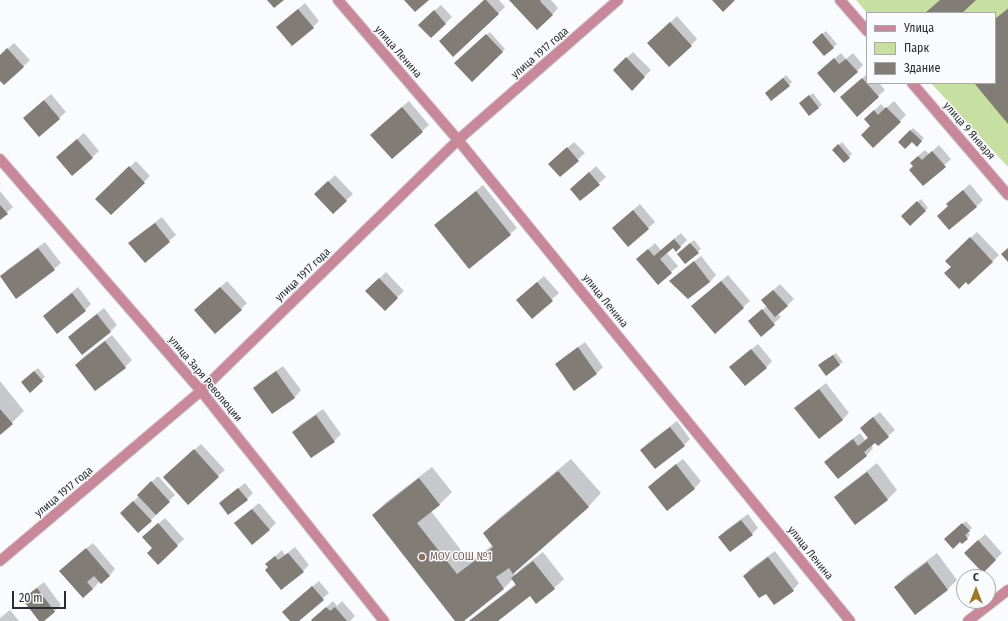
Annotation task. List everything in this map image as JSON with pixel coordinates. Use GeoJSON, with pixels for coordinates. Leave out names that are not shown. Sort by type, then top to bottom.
{"type":"FeatureCollection","features":[{"type":"Feature","properties":{"kind":"street","name":"улица Ленина"},"geometry":{"type":"LineString","coordinates":[[338,0],[458,140],[850,621]]}},
{"type":"Feature","properties":{"kind":"street","name":"улица 1917 года"},"geometry":{"type":"LineString","coordinates":[[0,561],[201,391],[458,140],[618,0]]}},
{"type":"Feature","properties":{"kind":"street"},"geometry":{"type":"LineString","coordinates":[[840,0],[866,30]]}},
{"type":"Feature","properties":{"kind":"street","name":"улица 9 Января"},"geometry":{"type":"LineString","coordinates":[[913,84],[1008,195]]}},
{"type":"Feature","properties":{"kind":"street","name":"улица Заря Революции"},"geometry":{"type":"LineString","coordinates":[[0,159],[201,391],[384,621]]}},
{"type":"Feature","properties":{"kind":"street"},"geometry":{"type":"LineString","coordinates":[[968,621],[1008,590]]}},
{"type":"Feature","properties":{"kind":"green space"},"geometry":{"type":"Polygon","coordinates":[[[856,0],[1008,0],[1008,167],[932,84],[996,84],[996,12],[866,12],[856,0]]]}},
{"type":"Feature","properties":{"kind":"building"},"geometry":{"type":"Polygon","coordinates":[[[267,0],[284,0],[274,8],[267,0]]]}},
{"type":"Feature","properties":{"kind":"building"},"geometry":{"type":"Polygon","coordinates":[[[404,0],[429,0],[415,12],[404,0]]]}},
{"type":"Feature","properties":{"kind":"building"},"geometry":{"type":"Polygon","coordinates":[[[484,0],[486,0],[499,14],[453,57],[439,41],[484,0]]]}},
{"type":"Feature","properties":{"kind":"building"},"geometry":{"type":"Polygon","coordinates":[[[509,0],[541,0],[540,1],[553,15],[537,30],[509,0]]]}},
{"type":"Feature","properties":{"kind":"building"},"geometry":{"type":"Polygon","coordinates":[[[712,0],[735,0],[723,12],[712,0]]]}},
{"type":"Feature","properties":{"kind":"building"},"geometry":{"type":"Polygon","coordinates":[[[940,0],[976,0],[963,12],[926,12],[940,0]]]}},
{"type":"Feature","properties":{"kind":"building"},"geometry":{"type":"Polygon","coordinates":[[[298,9],[314,28],[292,46],[276,27],[298,9]]]}},
{"type":"Feature","properties":{"kind":"building"},"geometry":{"type":"Polygon","coordinates":[[[1008,9],[1008,124],[975,84],[996,84],[996,18],[1008,9]]]}},
{"type":"Feature","properties":{"kind":"building"},"geometry":{"type":"Polygon","coordinates":[[[434,10],[446,24],[431,38],[418,25],[434,10]]]}},
{"type":"Feature","properties":{"kind":"building"},"geometry":{"type":"Polygon","coordinates":[[[670,22],[692,46],[669,67],[647,43],[670,22]]]}},
{"type":"Feature","properties":{"kind":"building"},"geometry":{"type":"Polygon","coordinates":[[[822,33],[834,48],[824,56],[812,42],[822,33]]]}},
{"type":"Feature","properties":{"kind":"building"},"geometry":{"type":"Polygon","coordinates":[[[486,34],[503,52],[472,82],[454,63],[486,34]]]}},
{"type":"Feature","properties":{"kind":"building"},"geometry":{"type":"Polygon","coordinates":[[[7,48],[24,67],[4,85],[0,81],[0,55],[7,48]]]}},
{"type":"Feature","properties":{"kind":"building"},"geometry":{"type":"Polygon","coordinates":[[[626,57],[645,77],[632,91],[613,70],[626,57]]]}},
{"type":"Feature","properties":{"kind":"building"},"geometry":{"type":"Polygon","coordinates":[[[834,58],[839,64],[846,59],[858,72],[834,93],[817,73],[834,58]]]}},
{"type":"Feature","properties":{"kind":"building"},"geometry":{"type":"Polygon","coordinates":[[[783,78],[790,86],[771,101],[765,93],[783,78]]]}},
{"type":"Feature","properties":{"kind":"building"},"geometry":{"type":"Polygon","coordinates":[[[862,78],[879,97],[857,117],[840,97],[862,78]]]}},
{"type":"Feature","properties":{"kind":"building"},"geometry":{"type":"Polygon","coordinates":[[[809,95],[819,108],[809,116],[799,103],[809,95]]]}},
{"type":"Feature","properties":{"kind":"building"},"geometry":{"type":"Polygon","coordinates":[[[44,100],[60,119],[39,137],[23,118],[44,100]]]}},
{"type":"Feature","properties":{"kind":"building"},"geometry":{"type":"Polygon","coordinates":[[[402,107],[423,132],[392,159],[370,135],[402,107]]]}},
{"type":"Feature","properties":{"kind":"building"},"geometry":{"type":"Polygon","coordinates":[[[886,107],[901,122],[873,148],[861,135],[870,126],[864,119],[874,110],[878,115],[886,107]]]}},
{"type":"Feature","properties":{"kind":"building"},"geometry":{"type":"Polygon","coordinates":[[[910,130],[922,141],[917,147],[912,142],[905,149],[898,142],[910,130]]]}},
{"type":"Feature","properties":{"kind":"building"},"geometry":{"type":"Polygon","coordinates":[[[77,139],[93,158],[72,176],[56,157],[77,139]]]}},
{"type":"Feature","properties":{"kind":"building"},"geometry":{"type":"Polygon","coordinates":[[[838,144],[850,158],[844,163],[832,150],[838,144]]]}},
{"type":"Feature","properties":{"kind":"building"},"geometry":{"type":"Polygon","coordinates":[[[567,147],[579,161],[560,177],[548,164],[567,147]]]}},
{"type":"Feature","properties":{"kind":"building"},"geometry":{"type":"Polygon","coordinates":[[[932,151],[946,167],[923,186],[909,170],[913,166],[910,163],[918,156],[922,160],[932,151]]]}},
{"type":"Feature","properties":{"kind":"building"},"geometry":{"type":"Polygon","coordinates":[[[129,166],[145,183],[111,215],[95,199],[129,166]]]}},
{"type":"Feature","properties":{"kind":"building"},"geometry":{"type":"Polygon","coordinates":[[[589,172],[600,185],[580,201],[570,189],[589,172]]]}},
{"type":"Feature","properties":{"kind":"building"},"geometry":{"type":"Polygon","coordinates":[[[328,181],[347,201],[333,214],[314,194],[328,181]]]}},
{"type":"Feature","properties":{"kind":"building"},"geometry":{"type":"Polygon","coordinates":[[[963,190],[977,207],[949,230],[937,216],[948,206],[946,204],[963,190]]]}},
{"type":"Feature","properties":{"kind":"building"},"geometry":{"type":"Polygon","coordinates":[[[476,191],[511,235],[469,269],[434,225],[476,191]]]}},
{"type":"Feature","properties":{"kind":"building"},"geometry":{"type":"Polygon","coordinates":[[[917,201],[926,211],[910,226],[901,216],[917,201]]]}},
{"type":"Feature","properties":{"kind":"building"},"geometry":{"type":"Polygon","coordinates":[[[0,205],[8,214],[0,220],[0,205]]]}},
{"type":"Feature","properties":{"kind":"building"},"geometry":{"type":"Polygon","coordinates":[[[633,210],[649,229],[628,247],[612,228],[633,210]]]}},
{"type":"Feature","properties":{"kind":"building"},"geometry":{"type":"Polygon","coordinates":[[[155,223],[170,242],[145,263],[128,243],[155,223]]]}},
{"type":"Feature","properties":{"kind":"building"},"geometry":{"type":"Polygon","coordinates":[[[970,237],[993,262],[968,285],[966,282],[959,289],[944,273],[951,267],[945,261],[970,237]]]}},
{"type":"Feature","properties":{"kind":"building"},"geometry":{"type":"Polygon","coordinates":[[[674,239],[681,247],[676,252],[673,248],[660,259],[672,273],[658,285],[636,259],[648,249],[654,256],[674,239]]]}},
{"type":"Feature","properties":{"kind":"building"},"geometry":{"type":"Polygon","coordinates":[[[690,243],[699,253],[685,264],[677,254],[690,243]]]}},
{"type":"Feature","properties":{"kind":"building"},"geometry":{"type":"Polygon","coordinates":[[[38,248],[55,270],[16,299],[0,276],[38,248]]]}},
{"type":"Feature","properties":{"kind":"building"},"geometry":{"type":"Polygon","coordinates":[[[1008,248],[1008,262],[1001,254],[1008,248]]]}},
{"type":"Feature","properties":{"kind":"building"},"geometry":{"type":"Polygon","coordinates":[[[694,261],[710,282],[688,299],[669,281],[694,261]]]}},
{"type":"Feature","properties":{"kind":"building"},"geometry":{"type":"Polygon","coordinates":[[[379,278],[398,298],[385,311],[365,291],[379,278]]]}},
{"type":"Feature","properties":{"kind":"building"},"geometry":{"type":"Polygon","coordinates":[[[721,281],[744,308],[715,334],[691,306],[721,281]]]}},
{"type":"Feature","properties":{"kind":"building"},"geometry":{"type":"Polygon","coordinates":[[[537,282],[553,301],[532,319],[516,300],[537,282]]]}},
{"type":"Feature","properties":{"kind":"building"},"geometry":{"type":"Polygon","coordinates":[[[220,287],[242,310],[215,334],[194,310],[220,287]]]}},
{"type":"Feature","properties":{"kind":"building"},"geometry":{"type":"Polygon","coordinates":[[[773,290],[788,306],[775,317],[761,300],[773,290]]]}},
{"type":"Feature","properties":{"kind":"building"},"geometry":{"type":"Polygon","coordinates":[[[72,293],[86,311],[57,334],[43,316],[72,293]]]}},
{"type":"Feature","properties":{"kind":"building"},"geometry":{"type":"Polygon","coordinates":[[[762,309],[775,325],[761,337],[748,321],[762,309]]]}},
{"type":"Feature","properties":{"kind":"building"},"geometry":{"type":"Polygon","coordinates":[[[97,314],[111,332],[82,355],[68,337],[97,314]]]}},
{"type":"Feature","properties":{"kind":"building"},"geometry":{"type":"Polygon","coordinates":[[[105,341],[126,368],[95,391],[75,365],[105,341]]]}},
{"type":"Feature","properties":{"kind":"building"},"geometry":{"type":"Polygon","coordinates":[[[578,347],[597,374],[574,391],[555,364],[578,347]]]}},
{"type":"Feature","properties":{"kind":"building"},"geometry":{"type":"Polygon","coordinates":[[[751,349],[767,368],[745,386],[729,367],[751,349]]]}},
{"type":"Feature","properties":{"kind":"building"},"geometry":{"type":"Polygon","coordinates":[[[833,355],[840,365],[826,376],[818,365],[833,355]]]}},
{"type":"Feature","properties":{"kind":"building"},"geometry":{"type":"Polygon","coordinates":[[[34,371],[43,381],[30,393],[21,382],[34,371]]]}},
{"type":"Feature","properties":{"kind":"building"},"geometry":{"type":"Polygon","coordinates":[[[276,371],[295,398],[272,414],[253,388],[276,371]]]}},
{"type":"Feature","properties":{"kind":"building"},"geometry":{"type":"Polygon","coordinates":[[[819,389],[843,420],[819,439],[794,408],[819,389]]]}},
{"type":"Feature","properties":{"kind":"building"},"geometry":{"type":"Polygon","coordinates":[[[0,409],[13,424],[0,435],[0,409]]]}},
{"type":"Feature","properties":{"kind":"building"},"geometry":{"type":"Polygon","coordinates":[[[316,415],[335,442],[311,458],[292,432],[316,415]]]}},
{"type":"Feature","properties":{"kind":"building"},"geometry":{"type":"Polygon","coordinates":[[[873,417],[889,437],[878,446],[875,443],[864,452],[867,456],[838,479],[824,462],[853,439],[858,446],[868,438],[860,428],[873,417]]]}},
{"type":"Feature","properties":{"kind":"building"},"geometry":{"type":"Polygon","coordinates":[[[670,427],[685,446],[655,469],[640,450],[670,427]]]}},
{"type":"Feature","properties":{"kind":"building"},"geometry":{"type":"Polygon","coordinates":[[[194,449],[219,477],[188,505],[163,477],[194,449]]]}},
{"type":"Feature","properties":{"kind":"building"},"geometry":{"type":"Polygon","coordinates":[[[676,464],[695,489],[667,511],[648,487],[676,464]]]}},
{"type":"Feature","properties":{"kind":"building"},"geometry":{"type":"Polygon","coordinates":[[[558,471],[589,507],[513,574],[509,568],[496,577],[504,589],[464,621],[455,621],[372,515],[419,478],[440,505],[417,523],[457,574],[493,547],[483,533],[558,471]]]}},
{"type":"Feature","properties":{"kind":"building"},"geometry":{"type":"Polygon","coordinates":[[[867,472],[888,500],[855,525],[834,497],[867,472]]]}},
{"type":"Feature","properties":{"kind":"building"},"geometry":{"type":"Polygon","coordinates":[[[151,481],[170,502],[156,515],[137,495],[151,481]]]}},
{"type":"Feature","properties":{"kind":"building"},"geometry":{"type":"Polygon","coordinates":[[[238,488],[248,500],[228,515],[219,503],[238,488]]]}},
{"type":"Feature","properties":{"kind":"building"},"geometry":{"type":"Polygon","coordinates":[[[133,501],[152,521],[138,533],[120,513],[133,501]]]}},
{"type":"Feature","properties":{"kind":"building"},"geometry":{"type":"Polygon","coordinates":[[[252,509],[270,530],[252,545],[234,523],[252,509]]]}},
{"type":"Feature","properties":{"kind":"building"},"geometry":{"type":"Polygon","coordinates":[[[741,520],[753,535],[730,552],[718,537],[741,520]]]}},
{"type":"Feature","properties":{"kind":"building"},"geometry":{"type":"Polygon","coordinates":[[[158,523],[178,546],[158,565],[147,553],[152,548],[142,537],[158,523]]]}},
{"type":"Feature","properties":{"kind":"building"},"geometry":{"type":"Polygon","coordinates":[[[962,523],[970,531],[965,535],[968,539],[962,544],[960,542],[953,549],[944,539],[962,523]]]}},
{"type":"Feature","properties":{"kind":"building"},"geometry":{"type":"Polygon","coordinates":[[[978,540],[996,560],[987,569],[979,569],[964,553],[978,540]]]}},
{"type":"Feature","properties":{"kind":"building"},"geometry":{"type":"Polygon","coordinates":[[[86,548],[110,576],[101,584],[94,576],[87,582],[93,589],[83,598],[59,571],[86,548]]]}},
{"type":"Feature","properties":{"kind":"building"},"geometry":{"type":"Polygon","coordinates":[[[288,553],[304,572],[281,590],[265,570],[268,567],[265,564],[275,556],[278,560],[288,553]]]}},
{"type":"Feature","properties":{"kind":"building"},"geometry":{"type":"Polygon","coordinates":[[[768,557],[794,591],[774,605],[766,594],[759,598],[743,576],[768,557]]]}},
{"type":"Feature","properties":{"kind":"building"},"geometry":{"type":"Polygon","coordinates":[[[533,561],[555,589],[536,604],[530,596],[498,621],[469,621],[516,585],[511,578],[533,561]]]}},
{"type":"Feature","properties":{"kind":"building"},"geometry":{"type":"Polygon","coordinates":[[[927,562],[948,590],[915,615],[894,587],[927,562]]]}},
{"type":"Feature","properties":{"kind":"building"},"geometry":{"type":"Polygon","coordinates":[[[312,586],[324,600],[299,621],[290,621],[282,612],[312,586]]]}},
{"type":"Feature","properties":{"kind":"building"},"geometry":{"type":"Polygon","coordinates":[[[37,588],[55,612],[44,621],[39,621],[22,599],[37,588]]]}},
{"type":"Feature","properties":{"kind":"building"},"geometry":{"type":"Polygon","coordinates":[[[326,607],[330,611],[335,607],[347,621],[311,620],[326,607]]]}},
{"type":"Feature","properties":{"kind":"place","name":"МОУ СОШ №1"},"geometry":{"type":"Point","coordinates":[422,557]}}]}
